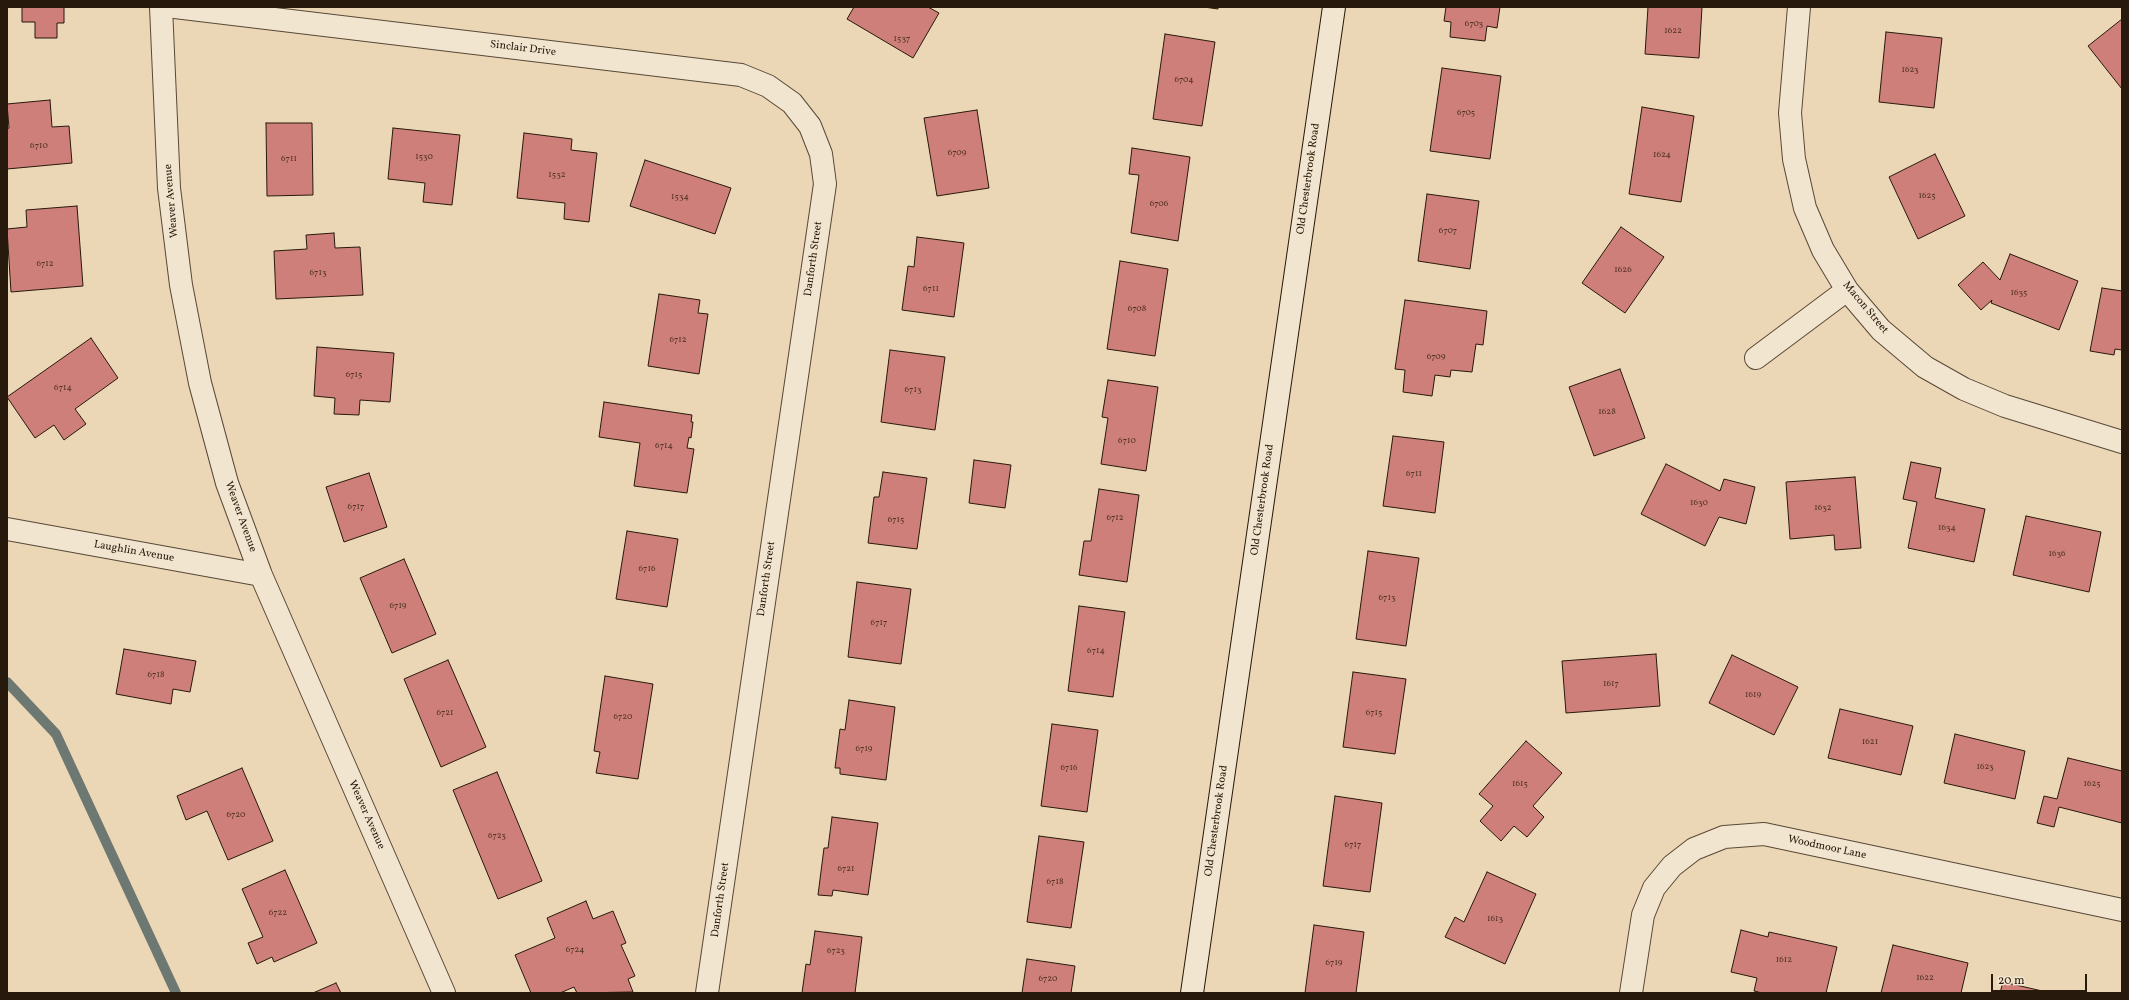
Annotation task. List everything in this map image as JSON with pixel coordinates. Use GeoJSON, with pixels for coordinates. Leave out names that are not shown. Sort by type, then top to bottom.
{"type":"FeatureCollection","features":[{"type":"Feature","properties":{"kind":"street","name":"Weaver Avenue"},"geometry":{"type":"LineString","coordinates":[[161,7],[169,188],[181,285],[200,383],[225,476],[261,575],[444,993]]}},
{"type":"Feature","properties":{"kind":"street","name":"Sinclair Drive"},"geometry":{"type":"LineString","coordinates":[[175,7],[741,75],[768,86],[792,103],[810,126],[821,154],[823,166]]}},
{"type":"Feature","properties":{"kind":"street","name":"Old Chesterbrook Road"},"geometry":{"type":"LineString","coordinates":[[1192,993],[1334,7]]}},
{"type":"Feature","properties":{"kind":"street","name":"Macon Street"},"geometry":{"type":"LineString","coordinates":[[1799,7],[1790,113],[1794,159],[1805,208],[1823,250],[1847,290],[1881,330],[1925,367],[1964,389],[2005,406],[2122,442]]}},
{"type":"Feature","properties":{"kind":"street","name":"Danforth Street"},"geometry":{"type":"LineString","coordinates":[[707,993],[825,184],[823,166]]}},
{"type":"Feature","properties":{"kind":"street"},"geometry":{"type":"LineString","coordinates":[[1756,358],[1847,290]]}},
{"type":"Feature","properties":{"kind":"street","name":"Laughlin Avenue"},"geometry":{"type":"LineString","coordinates":[[7,530],[261,575]]}},
{"type":"Feature","properties":{"kind":"street","name":"Woodmoor Lane"},"geometry":{"type":"LineString","coordinates":[[1632,993],[1643,915],[1654,888],[1672,866],[1694,849],[1724,837],[1764,834],[2122,910]]}},
{"type":"Feature","properties":{"kind":"building"},"geometry":{"type":"Polygon","coordinates":[[[22,7],[64,7],[64,23],[57,23],[57,38],[35,38],[35,22],[22,22],[22,7]]]}},
{"type":"Feature","properties":{"kind":"building"},"geometry":{"type":"Polygon","coordinates":[[[854,7],[928,7],[939,13],[913,58],[847,19],[854,7]]]}},
{"type":"Feature","properties":{"kind":"building"},"geometry":{"type":"Polygon","coordinates":[[[1204,7],[1218,7],[1218,9],[1204,7]]]}},
{"type":"Feature","properties":{"kind":"building"},"geometry":{"type":"Polygon","coordinates":[[[1446,7],[1500,7],[1497,28],[1487,26],[1485,41],[1450,37],[1451,22],[1444,21],[1446,7]]]}},
{"type":"Feature","properties":{"kind":"building"},"geometry":{"type":"Polygon","coordinates":[[[1648,7],[1702,7],[1699,58],[1645,54],[1648,7]]]}},
{"type":"Feature","properties":{"kind":"building"},"geometry":{"type":"Polygon","coordinates":[[[2122,19],[2122,89],[2088,46],[2122,19]]]}},
{"type":"Feature","properties":{"kind":"building"},"geometry":{"type":"Polygon","coordinates":[[[1886,32],[1942,38],[1934,108],[1879,102],[1886,32]]]}},
{"type":"Feature","properties":{"kind":"building"},"geometry":{"type":"Polygon","coordinates":[[[1165,34],[1215,42],[1202,126],[1153,119],[1165,34]]]}},
{"type":"Feature","properties":{"kind":"building"},"geometry":{"type":"Polygon","coordinates":[[[1442,68],[1501,76],[1490,159],[1430,151],[1442,68]]]}},
{"type":"Feature","properties":{"kind":"building"},"geometry":{"type":"Polygon","coordinates":[[[50,100],[52,127],[69,126],[72,163],[7,169],[7,129],[9,128],[7,104],[50,100]]]}},
{"type":"Feature","properties":{"kind":"building"},"geometry":{"type":"Polygon","coordinates":[[[1642,107],[1694,116],[1681,202],[1629,194],[1642,107]]]}},
{"type":"Feature","properties":{"kind":"building"},"geometry":{"type":"Polygon","coordinates":[[[977,110],[989,188],[937,196],[924,118],[977,110]]]}},
{"type":"Feature","properties":{"kind":"building"},"geometry":{"type":"Polygon","coordinates":[[[266,123],[312,123],[313,195],[267,196],[266,123]]]}},
{"type":"Feature","properties":{"kind":"building"},"geometry":{"type":"Polygon","coordinates":[[[393,128],[460,135],[452,205],[423,202],[425,183],[388,179],[393,128]]]}},
{"type":"Feature","properties":{"kind":"building"},"geometry":{"type":"Polygon","coordinates":[[[524,133],[572,139],[571,150],[597,153],[589,222],[564,219],[565,203],[517,198],[524,133]]]}},
{"type":"Feature","properties":{"kind":"building"},"geometry":{"type":"Polygon","coordinates":[[[1132,148],[1190,157],[1178,241],[1131,233],[1139,175],[1129,174],[1132,148]]]}},
{"type":"Feature","properties":{"kind":"building"},"geometry":{"type":"Polygon","coordinates":[[[1935,154],[1965,216],[1918,239],[1889,177],[1935,154]]]}},
{"type":"Feature","properties":{"kind":"building"},"geometry":{"type":"Polygon","coordinates":[[[645,160],[731,188],[715,234],[630,206],[645,160]]]}},
{"type":"Feature","properties":{"kind":"building"},"geometry":{"type":"Polygon","coordinates":[[[1427,194],[1479,201],[1470,269],[1418,261],[1427,194]]]}},
{"type":"Feature","properties":{"kind":"building"},"geometry":{"type":"Polygon","coordinates":[[[77,206],[83,286],[11,292],[7,229],[27,227],[26,210],[77,206]]]}},
{"type":"Feature","properties":{"kind":"building"},"geometry":{"type":"Polygon","coordinates":[[[1621,227],[1664,257],[1625,313],[1582,283],[1621,227]]]}},
{"type":"Feature","properties":{"kind":"building"},"geometry":{"type":"Polygon","coordinates":[[[334,233],[335,248],[360,247],[363,295],[276,299],[274,251],[307,249],[306,235],[334,233]]]}},
{"type":"Feature","properties":{"kind":"building"},"geometry":{"type":"Polygon","coordinates":[[[917,237],[964,243],[954,317],[902,310],[908,266],[914,267],[917,237]]]}},
{"type":"Feature","properties":{"kind":"building"},"geometry":{"type":"Polygon","coordinates":[[[2010,254],[2078,281],[2059,330],[1991,303],[1992,300],[1981,310],[1958,285],[1983,262],[2000,280],[2010,254]]]}},
{"type":"Feature","properties":{"kind":"building"},"geometry":{"type":"Polygon","coordinates":[[[1120,261],[1168,269],[1155,356],[1107,349],[1120,261]]]}},
{"type":"Feature","properties":{"kind":"building"},"geometry":{"type":"Polygon","coordinates":[[[2102,288],[2122,291],[2122,350],[2115,349],[2114,355],[2090,351],[2102,288]]]}},
{"type":"Feature","properties":{"kind":"building"},"geometry":{"type":"Polygon","coordinates":[[[659,294],[700,300],[698,313],[708,314],[699,374],[648,366],[659,294]]]}},
{"type":"Feature","properties":{"kind":"building"},"geometry":{"type":"Polygon","coordinates":[[[1405,300],[1487,311],[1483,345],[1476,344],[1472,372],[1451,370],[1450,377],[1435,375],[1432,396],[1403,392],[1405,370],[1395,369],[1405,300]]]}},
{"type":"Feature","properties":{"kind":"building"},"geometry":{"type":"Polygon","coordinates":[[[91,338],[118,378],[75,409],[86,424],[64,440],[54,425],[35,438],[7,397],[91,338]]]}},
{"type":"Feature","properties":{"kind":"building"},"geometry":{"type":"Polygon","coordinates":[[[317,347],[394,353],[390,402],[360,400],[359,415],[334,414],[335,398],[314,396],[317,347]]]}},
{"type":"Feature","properties":{"kind":"building"},"geometry":{"type":"Polygon","coordinates":[[[890,350],[945,357],[935,430],[881,422],[890,350]]]}},
{"type":"Feature","properties":{"kind":"building"},"geometry":{"type":"Polygon","coordinates":[[[1620,369],[1645,438],[1594,456],[1569,387],[1620,369]]]}},
{"type":"Feature","properties":{"kind":"building"},"geometry":{"type":"Polygon","coordinates":[[[1108,380],[1158,387],[1146,471],[1101,464],[1108,418],[1102,417],[1108,380]]]}},
{"type":"Feature","properties":{"kind":"building"},"geometry":{"type":"Polygon","coordinates":[[[604,402],[692,415],[691,422],[693,422],[691,438],[689,437],[687,448],[694,449],[687,493],[634,486],[640,443],[599,437],[604,402]]]}},
{"type":"Feature","properties":{"kind":"building"},"geometry":{"type":"Polygon","coordinates":[[[1393,436],[1444,442],[1435,513],[1383,506],[1393,436]]]}},
{"type":"Feature","properties":{"kind":"building"},"geometry":{"type":"Polygon","coordinates":[[[974,460],[1011,465],[1005,508],[969,503],[974,460]]]}},
{"type":"Feature","properties":{"kind":"building"},"geometry":{"type":"Polygon","coordinates":[[[1911,462],[1941,468],[1935,498],[1985,509],[1974,562],[1908,548],[1917,502],[1903,499],[1911,462]]]}},
{"type":"Feature","properties":{"kind":"building"},"geometry":{"type":"Polygon","coordinates":[[[1666,464],[1720,491],[1724,479],[1755,487],[1746,524],[1719,517],[1705,546],[1641,514],[1666,464]]]}},
{"type":"Feature","properties":{"kind":"building"},"geometry":{"type":"Polygon","coordinates":[[[883,472],[927,478],[917,549],[868,543],[874,497],[879,497],[883,472]]]}},
{"type":"Feature","properties":{"kind":"building"},"geometry":{"type":"Polygon","coordinates":[[[369,473],[387,527],[344,542],[326,487],[369,473]]]}},
{"type":"Feature","properties":{"kind":"building"},"geometry":{"type":"Polygon","coordinates":[[[1855,477],[1861,548],[1835,550],[1834,535],[1790,539],[1786,482],[1855,477]]]}},
{"type":"Feature","properties":{"kind":"building"},"geometry":{"type":"Polygon","coordinates":[[[1099,489],[1139,495],[1127,582],[1079,575],[1084,541],[1091,541],[1099,489]]]}},
{"type":"Feature","properties":{"kind":"building"},"geometry":{"type":"Polygon","coordinates":[[[2026,516],[2101,532],[2089,592],[2013,575],[2026,516]]]}},
{"type":"Feature","properties":{"kind":"building"},"geometry":{"type":"Polygon","coordinates":[[[627,531],[678,539],[667,607],[616,599],[627,531]]]}},
{"type":"Feature","properties":{"kind":"building"},"geometry":{"type":"Polygon","coordinates":[[[1368,551],[1419,558],[1406,646],[1356,639],[1368,551]]]}},
{"type":"Feature","properties":{"kind":"building"},"geometry":{"type":"Polygon","coordinates":[[[404,559],[436,634],[392,653],[360,578],[404,559]]]}},
{"type":"Feature","properties":{"kind":"building"},"geometry":{"type":"Polygon","coordinates":[[[857,582],[911,589],[901,664],[848,657],[857,582]]]}},
{"type":"Feature","properties":{"kind":"building"},"geometry":{"type":"Polygon","coordinates":[[[1079,606],[1125,612],[1113,697],[1068,691],[1079,606]]]}},
{"type":"Feature","properties":{"kind":"building"},"geometry":{"type":"Polygon","coordinates":[[[124,649],[196,661],[190,692],[173,689],[171,704],[116,694],[124,649]]]}},
{"type":"Feature","properties":{"kind":"building"},"geometry":{"type":"Polygon","coordinates":[[[1656,654],[1660,706],[1566,713],[1562,661],[1656,654]]]}},
{"type":"Feature","properties":{"kind":"building"},"geometry":{"type":"Polygon","coordinates":[[[1732,655],[1798,687],[1774,735],[1709,703],[1732,655]]]}},
{"type":"Feature","properties":{"kind":"building"},"geometry":{"type":"Polygon","coordinates":[[[448,660],[486,747],[441,767],[404,679],[448,660]]]}},
{"type":"Feature","properties":{"kind":"building"},"geometry":{"type":"Polygon","coordinates":[[[1353,672],[1406,679],[1395,754],[1343,747],[1353,672]]]}},
{"type":"Feature","properties":{"kind":"building"},"geometry":{"type":"Polygon","coordinates":[[[605,676],[653,684],[638,779],[596,773],[600,752],[594,751],[605,676]]]}},
{"type":"Feature","properties":{"kind":"building"},"geometry":{"type":"Polygon","coordinates":[[[849,700],[895,707],[886,780],[840,774],[840,768],[835,768],[840,729],[845,730],[849,700]]]}},
{"type":"Feature","properties":{"kind":"building"},"geometry":{"type":"Polygon","coordinates":[[[1840,709],[1913,726],[1901,775],[1828,758],[1840,709]]]}},
{"type":"Feature","properties":{"kind":"building"},"geometry":{"type":"Polygon","coordinates":[[[1052,724],[1098,730],[1087,812],[1041,806],[1052,724]]]}},
{"type":"Feature","properties":{"kind":"building"},"geometry":{"type":"Polygon","coordinates":[[[1955,734],[2025,751],[2015,799],[1944,783],[1955,734]]]}},
{"type":"Feature","properties":{"kind":"building"},"geometry":{"type":"Polygon","coordinates":[[[1526,741],[1562,773],[1533,806],[1544,817],[1527,837],[1514,826],[1501,841],[1480,821],[1493,806],[1479,794],[1526,741]]]}},
{"type":"Feature","properties":{"kind":"building"},"geometry":{"type":"Polygon","coordinates":[[[2068,758],[2122,771],[2122,823],[2059,807],[2054,827],[2037,823],[2044,796],[2057,799],[2068,758]]]}},
{"type":"Feature","properties":{"kind":"building"},"geometry":{"type":"Polygon","coordinates":[[[242,768],[273,841],[228,860],[207,811],[186,820],[177,796],[242,768]]]}},
{"type":"Feature","properties":{"kind":"building"},"geometry":{"type":"Polygon","coordinates":[[[497,772],[542,881],[498,899],[453,790],[497,772]]]}},
{"type":"Feature","properties":{"kind":"building"},"geometry":{"type":"Polygon","coordinates":[[[1335,796],[1382,803],[1370,892],[1323,886],[1335,796]]]}},
{"type":"Feature","properties":{"kind":"building"},"geometry":{"type":"Polygon","coordinates":[[[832,817],[878,823],[868,895],[833,890],[832,896],[818,895],[824,848],[828,848],[832,817]]]}},
{"type":"Feature","properties":{"kind":"building"},"geometry":{"type":"Polygon","coordinates":[[[1039,836],[1084,842],[1071,928],[1027,922],[1039,836]]]}},
{"type":"Feature","properties":{"kind":"building"},"geometry":{"type":"Polygon","coordinates":[[[285,870],[317,943],[274,962],[272,957],[257,964],[248,943],[263,937],[242,889],[285,870]]]}},
{"type":"Feature","properties":{"kind":"building"},"geometry":{"type":"Polygon","coordinates":[[[1487,872],[1536,894],[1505,964],[1445,937],[1455,917],[1464,922],[1487,872]]]}},
{"type":"Feature","properties":{"kind":"building"},"geometry":{"type":"Polygon","coordinates":[[[586,901],[593,919],[613,911],[626,943],[621,945],[635,976],[628,979],[633,992],[577,993],[574,987],[560,993],[531,993],[515,955],[555,938],[547,918],[586,901]]]}},
{"type":"Feature","properties":{"kind":"building"},"geometry":{"type":"Polygon","coordinates":[[[1314,925],[1364,932],[1356,993],[1305,993],[1314,925]]]}},
{"type":"Feature","properties":{"kind":"building"},"geometry":{"type":"Polygon","coordinates":[[[1741,930],[1768,937],[1769,932],[1837,947],[1826,993],[1762,993],[1754,991],[1757,978],[1731,972],[1741,930]]]}},
{"type":"Feature","properties":{"kind":"building"},"geometry":{"type":"Polygon","coordinates":[[[815,931],[862,937],[855,993],[802,993],[806,964],[810,965],[815,931]]]}},
{"type":"Feature","properties":{"kind":"building"},"geometry":{"type":"Polygon","coordinates":[[[1893,945],[1968,963],[1961,993],[1881,993],[1893,945]]]}},
{"type":"Feature","properties":{"kind":"building"},"geometry":{"type":"Polygon","coordinates":[[[1027,959],[1075,966],[1071,993],[1022,993],[1027,959]]]}},
{"type":"Feature","properties":{"kind":"building"},"geometry":{"type":"Polygon","coordinates":[[[2003,982],[2051,993],[2000,993],[2003,982]]]}},
{"type":"Feature","properties":{"kind":"building"},"geometry":{"type":"Polygon","coordinates":[[[336,983],[341,993],[313,993],[336,983]]]}},
{"type":"Feature","properties":{"kind":"waterway"},"geometry":{"type":"LineString","coordinates":[[7,682],[56,734],[176,993]]}}]}
